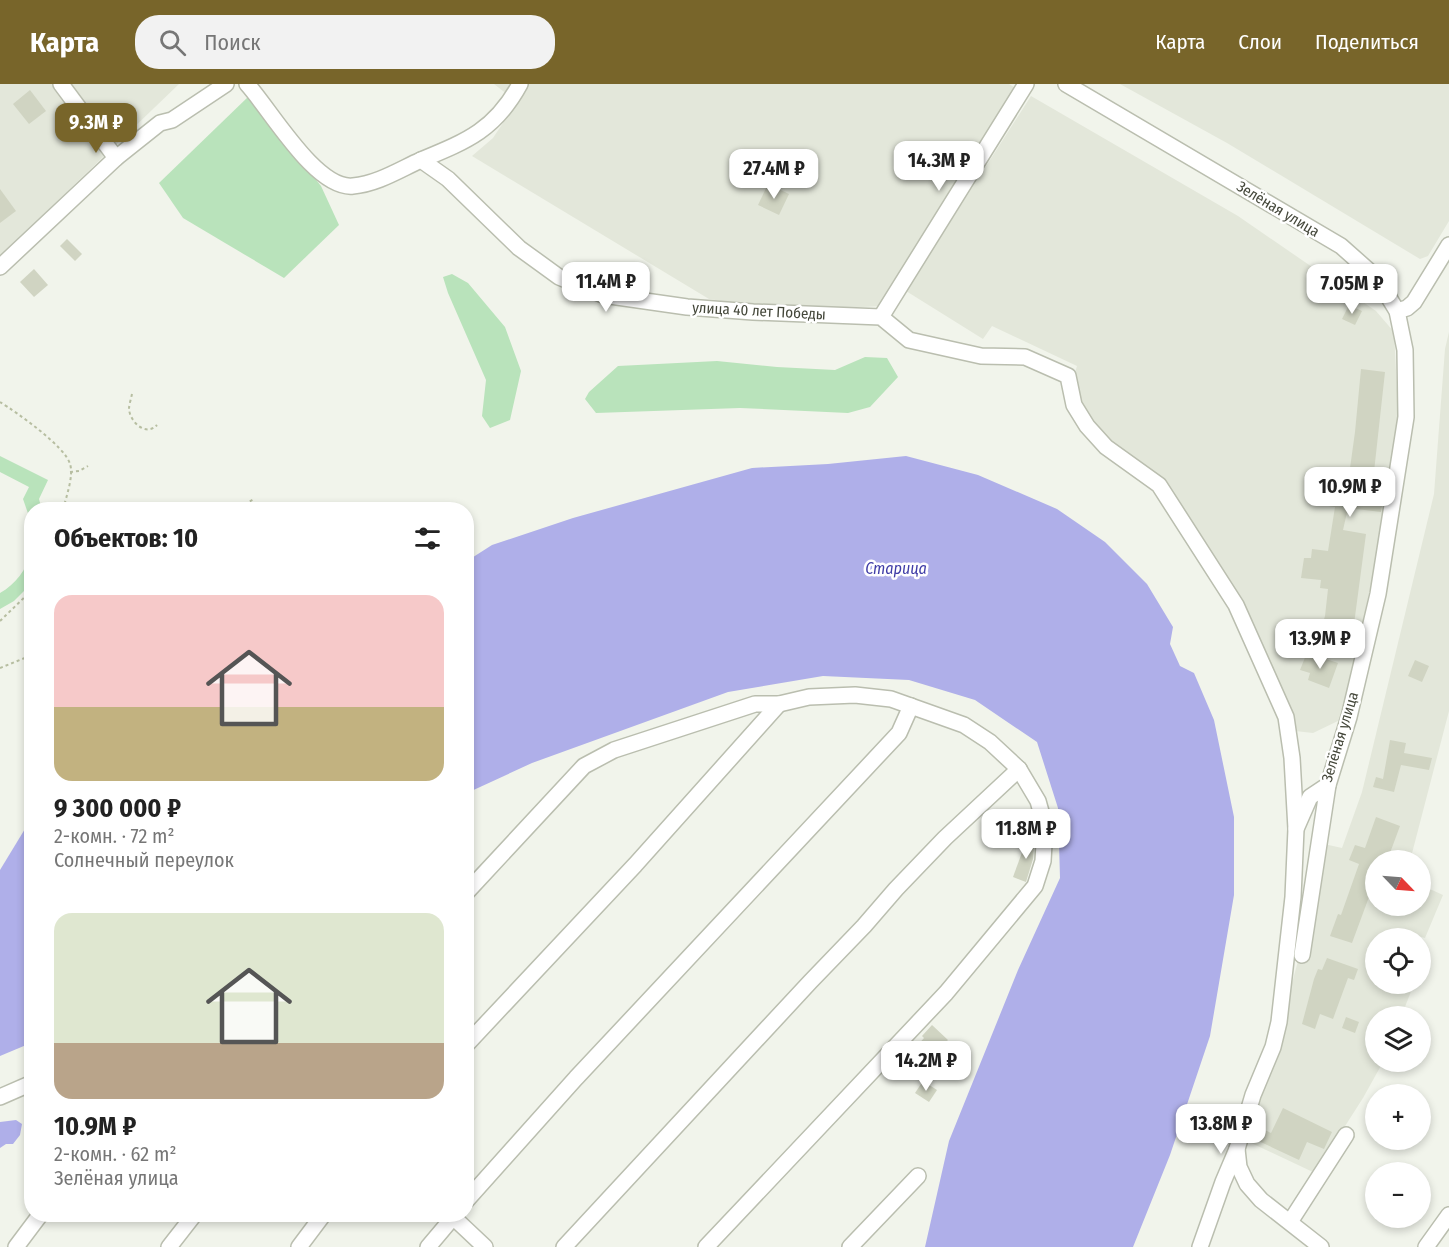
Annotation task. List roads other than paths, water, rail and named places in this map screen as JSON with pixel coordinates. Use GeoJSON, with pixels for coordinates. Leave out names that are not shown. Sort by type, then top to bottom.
{"type":"FeatureCollection","features":[{"type":"Feature","properties":{"kind":"street"},"geometry":{"type":"LineString","coordinates":[[61,84],[116,158]]}},
{"type":"Feature","properties":{"kind":"street"},"geometry":{"type":"LineString","coordinates":[[0,267],[116,158],[160,123],[172,120],[226,84]]}},
{"type":"Feature","properties":{"kind":"street"},"geometry":{"type":"LineString","coordinates":[[247,84],[262,100],[302,155],[328,180],[350,187],[369,183],[466,141],[496,119],[520,84]]}},
{"type":"Feature","properties":{"kind":"street"},"geometry":{"type":"LineString","coordinates":[[1026,84],[881,317],[909,340],[981,356],[1024,357],[1068,376],[1074,405],[1087,426],[1106,447],[1159,485],[1236,605],[1286,717],[1292,758],[1296,829]]}},
{"type":"Feature","properties":{"kind":"street","name":"Зелёная улица"},"geometry":{"type":"LineString","coordinates":[[1066,84],[1341,246],[1377,278],[1397,311],[1405,350],[1406,417],[1396,486],[1372,616],[1349,717],[1328,785],[1310,797],[1296,829],[1293,897],[1279,1022],[1273,1047],[1253,1095],[1237,1149],[1200,1247]]}},
{"type":"Feature","properties":{"kind":"street","name":"улица 40 лет Победы"},"geometry":{"type":"LineString","coordinates":[[421,160],[448,179],[519,248],[559,277],[603,295],[709,309],[881,317]]}},
{"type":"Feature","properties":{"kind":"street"},"geometry":{"type":"LineString","coordinates":[[1397,311],[1407,308],[1414,302],[1449,245]]}},
{"type":"Feature","properties":{"kind":"street"},"geometry":{"type":"LineString","coordinates":[[474,884],[584,766],[614,750],[755,704],[780,704],[809,697],[855,695],[891,699],[964,725],[990,742],[1019,770],[1038,801],[1045,826],[1043,861],[1035,886],[946,993],[706,1247]]}},
{"type":"Feature","properties":{"kind":"street"},"geometry":{"type":"LineString","coordinates":[[474,1037],[635,866],[780,704]]}},
{"type":"Feature","properties":{"kind":"street"},"geometry":{"type":"LineString","coordinates":[[474,1192],[592,1060],[899,733],[911,706]]}},
{"type":"Feature","properties":{"kind":"street"},"geometry":{"type":"LineString","coordinates":[[564,1247],[864,926],[904,880],[945,838],[1019,770]]}},
{"type":"Feature","properties":{"kind":"street"},"geometry":{"type":"LineString","coordinates":[[1302,955],[1328,785]]}},
{"type":"Feature","properties":{"kind":"street"},"geometry":{"type":"LineString","coordinates":[[0,1097],[24,1086]]}},
{"type":"Feature","properties":{"kind":"street"},"geometry":{"type":"LineString","coordinates":[[1290,1222],[1346,1135]]}},
{"type":"Feature","properties":{"kind":"street"},"geometry":{"type":"LineString","coordinates":[[1237,1149],[1239,1167],[1247,1184],[1261,1200],[1290,1222],[1313,1244]]}},
{"type":"Feature","properties":{"kind":"street"},"geometry":{"type":"LineString","coordinates":[[850,1247],[918,1176]]}},
{"type":"Feature","properties":{"kind":"street"},"geometry":{"type":"LineString","coordinates":[[1426,1247],[1449,1215]]}},
{"type":"Feature","properties":{"kind":"street"},"geometry":{"type":"LineString","coordinates":[[16,1247],[35,1222]]}},
{"type":"Feature","properties":{"kind":"street"},"geometry":{"type":"LineString","coordinates":[[169,1247],[189,1222]]}},
{"type":"Feature","properties":{"kind":"street"},"geometry":{"type":"LineString","coordinates":[[298,1247],[318,1222]]}},
{"type":"Feature","properties":{"kind":"street"},"geometry":{"type":"LineString","coordinates":[[428,1247],[448,1222]]}},
{"type":"Feature","properties":{"kind":"street"},"geometry":{"type":"LineString","coordinates":[[459,1222],[485,1247]]}},
{"type":"Feature","properties":{"kind":"water","name":"Старица"},"geometry":{"type":"Polygon","coordinates":[[[906,456],[978,475],[1057,509],[1105,542],[1147,584],[1173,627],[1170,644],[1180,666],[1194,673],[1214,720],[1234,817],[1234,895],[1210,1036],[1170,1155],[1133,1247],[925,1247],[949,1141],[1018,970],[1060,878],[1058,808],[1037,742],[975,700],[909,680],[823,676],[728,692],[532,763],[474,790],[474,557],[492,545],[573,518],[752,468],[828,464],[906,456]]]}},
{"type":"Feature","properties":{"kind":"water"},"geometry":{"type":"Polygon","coordinates":[[[24,831],[24,1046],[0,1056],[0,870],[24,831]]]}},
{"type":"Feature","properties":{"kind":"water"},"geometry":{"type":"Polygon","coordinates":[[[16,1120],[22,1124],[20,1135],[13,1144],[6,1144],[0,1148],[0,1122],[16,1120]]]}}]}
